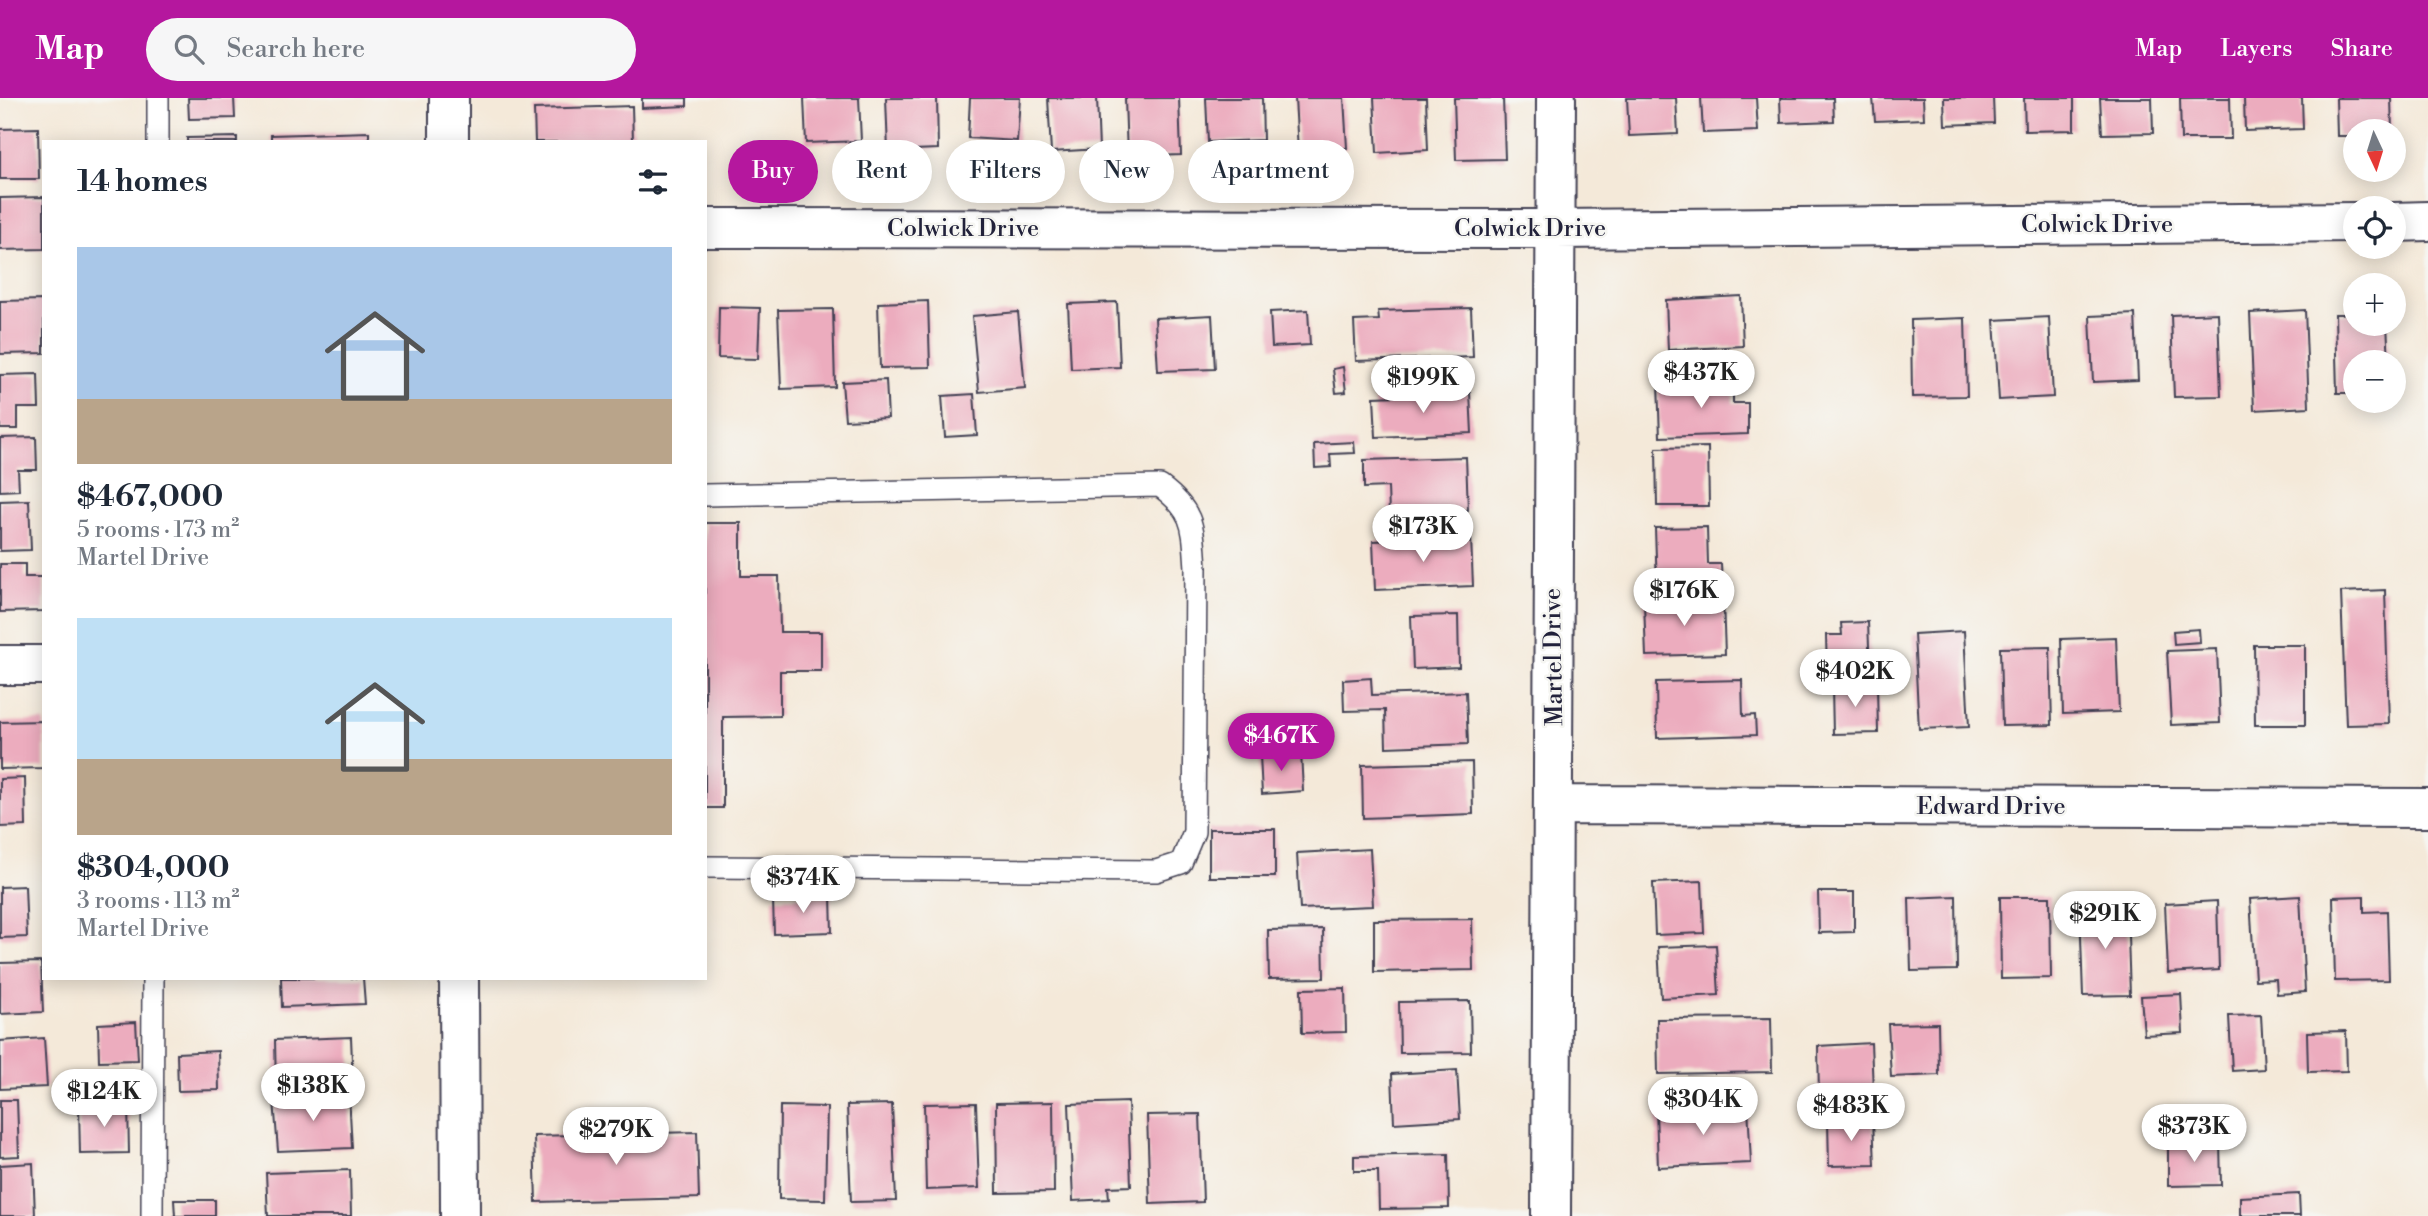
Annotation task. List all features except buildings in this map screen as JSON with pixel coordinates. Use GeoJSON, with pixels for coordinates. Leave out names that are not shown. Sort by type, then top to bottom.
{"type":"FeatureCollection","features":[{"type":"Feature","properties":{"kind":"street"},"geometry":{"type":"LineString","coordinates":[[449,98],[449,140]]}},
{"type":"Feature","properties":{"kind":"street","name":"Martel Drive"},"geometry":{"type":"LineString","coordinates":[[1551,1216],[1555,805],[1552,552],[1556,98]]}},
{"type":"Feature","properties":{"kind":"street"},"geometry":{"type":"LineString","coordinates":[[2406,222],[2428,221]]}},
{"type":"Feature","properties":{"kind":"street","name":"Colwick Drive"},"geometry":{"type":"LineString","coordinates":[[707,228],[1556,229],[2343,222]]}},
{"type":"Feature","properties":{"kind":"street"},"geometry":{"type":"LineString","coordinates":[[0,665],[42,665]]}},
{"type":"Feature","properties":{"kind":"street","name":"Edward Drive"},"geometry":{"type":"LineString","coordinates":[[1555,805],[2428,808]]}},
{"type":"Feature","properties":{"kind":"street"},"geometry":{"type":"LineString","coordinates":[[459,980],[460,1216]]}},
{"type":"Feature","properties":{"kind":"lane"},"geometry":{"type":"LineString","coordinates":[[158,140],[159,98]]}},
{"type":"Feature","properties":{"kind":"lane"},"geometry":{"type":"LineString","coordinates":[[707,495],[1160,486],[1181,502],[1193,528],[1196,568],[1194,832],[1181,863],[1156,871],[707,867]]}},
{"type":"Feature","properties":{"kind":"lane"},"geometry":{"type":"LineString","coordinates":[[152,1216],[153,980]]}}]}
